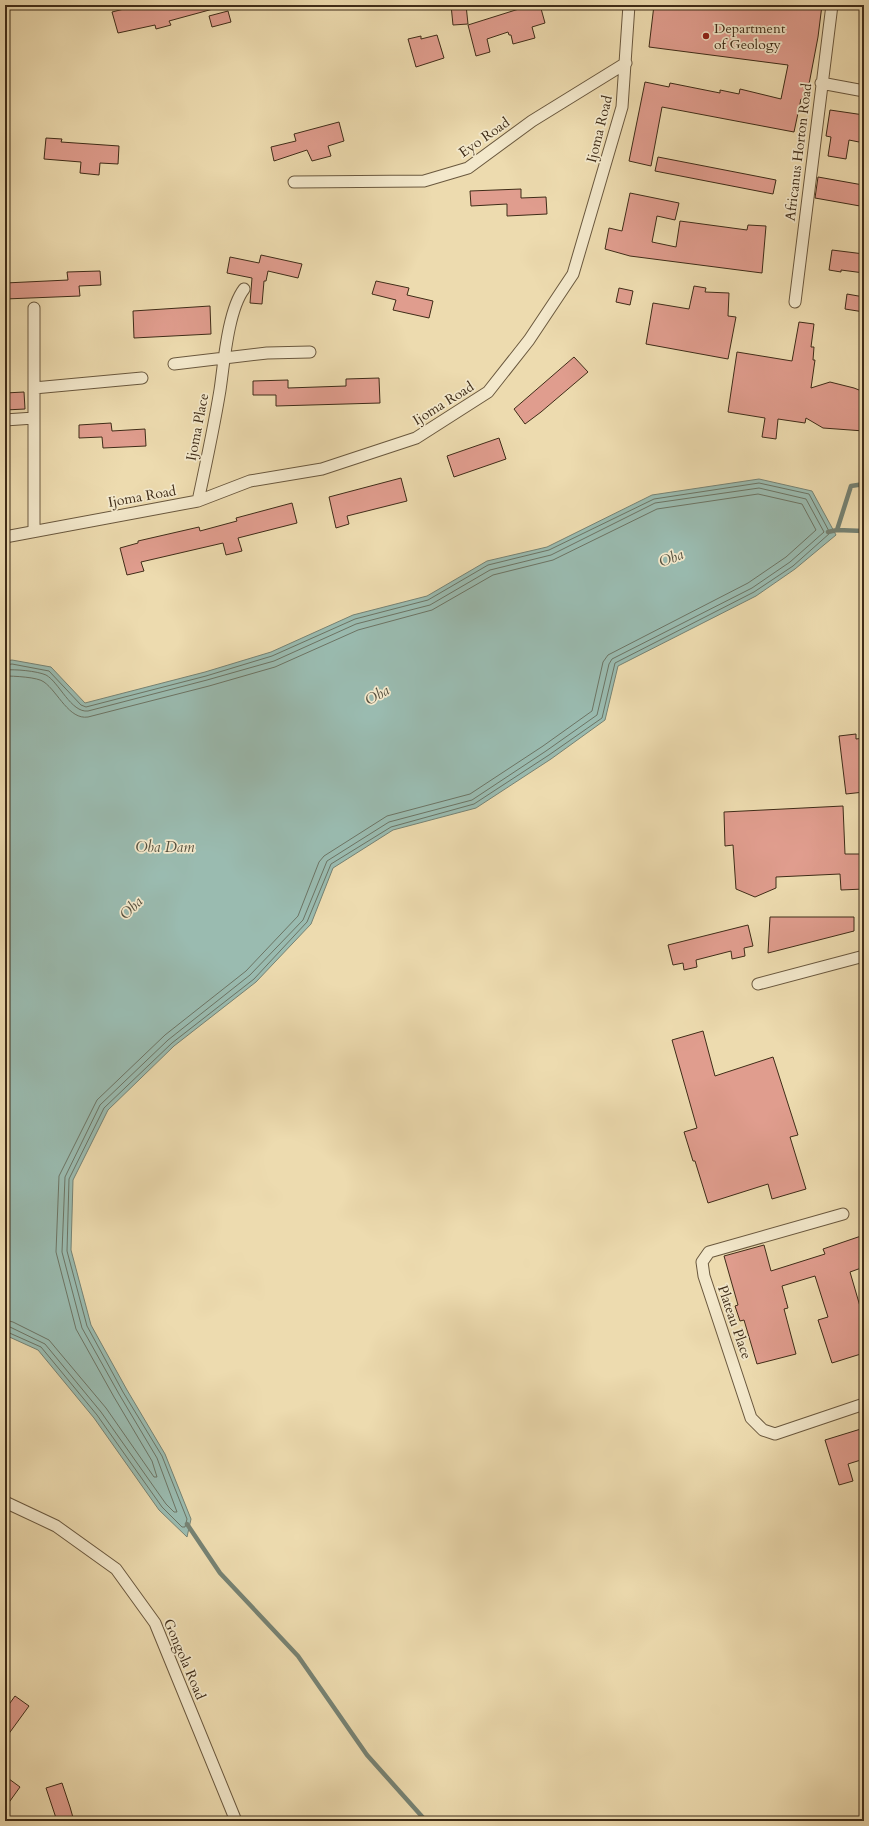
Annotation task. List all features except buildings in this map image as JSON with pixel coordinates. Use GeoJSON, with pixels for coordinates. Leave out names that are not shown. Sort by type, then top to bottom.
{"type":"FeatureCollection","features":[{"type":"Feature","properties":{"kind":"street","name":"Ijoma Road"},"geometry":{"type":"LineString","coordinates":[[5,537],[198,501],[250,481],[322,469],[416,438],[488,392],[530,340],[573,274],[622,107],[630,5]]}},
{"type":"Feature","properties":{"kind":"street","name":"Africanus Horton Road"},"geometry":{"type":"LineString","coordinates":[[795,302],[821,83],[832,5]]}},
{"type":"Feature","properties":{"kind":"street","name":"Eyo Road"},"geometry":{"type":"LineString","coordinates":[[294,182],[424,181],[468,168],[532,121],[626,63]]}},
{"type":"Feature","properties":{"kind":"street"},"geometry":{"type":"LineString","coordinates":[[821,83],[864,91]]}},
{"type":"Feature","properties":{"kind":"street","name":"Ijoma Place"},"geometry":{"type":"LineString","coordinates":[[198,501],[220,390],[224,358],[238,296],[244,289]]}},
{"type":"Feature","properties":{"kind":"street"},"geometry":{"type":"LineString","coordinates":[[34,308],[34,531]]}},
{"type":"Feature","properties":{"kind":"street"},"geometry":{"type":"LineString","coordinates":[[174,364],[267,353],[310,352]]}},
{"type":"Feature","properties":{"kind":"street"},"geometry":{"type":"LineString","coordinates":[[34,388],[142,378]]}},
{"type":"Feature","properties":{"kind":"street"},"geometry":{"type":"LineString","coordinates":[[5,420],[34,418]]}},
{"type":"Feature","properties":{"kind":"street"},"geometry":{"type":"LineString","coordinates":[[758,984],[864,956]]}},
{"type":"Feature","properties":{"kind":"street","name":"Plateau Place"},"geometry":{"type":"LineString","coordinates":[[843,1214],[709,1252],[702,1262],[704,1276],[751,1418],[763,1430],[775,1434],[864,1404]]}},
{"type":"Feature","properties":{"kind":"street","name":"Gongola Road"},"geometry":{"type":"LineString","coordinates":[[5,1502],[56,1526],[116,1569],[155,1623],[236,1821]]}},
{"type":"Feature","properties":{"kind":"water","name":"Oba Dam"},"geometry":{"type":"Polygon","coordinates":[[[759,479],[812,491],[836,535],[795,569],[756,596],[618,666],[605,720],[551,759],[476,808],[393,830],[333,868],[311,924],[256,982],[174,1046],[108,1110],[73,1180],[71,1250],[91,1325],[165,1454],[191,1519],[187,1537],[159,1510],[94,1418],[38,1350],[5,1335],[5,661],[12,660],[51,667],[85,703],[205,672],[271,652],[353,615],[427,596],[487,561],[547,547],[652,495],[759,479]]]}},
{"type":"Feature","properties":{"kind":"waterway"},"geometry":{"type":"LineString","coordinates":[[837,530],[851,486],[864,484]]}},
{"type":"Feature","properties":{"kind":"waterway","name":"Oba"},"geometry":{"type":"LineString","coordinates":[[828,532],[837,530],[864,531]]}},
{"type":"Feature","properties":{"kind":"waterway"},"geometry":{"type":"LineString","coordinates":[[187,1524],[220,1573],[298,1656],[367,1755],[426,1821]]}},
{"type":"Feature","properties":{"kind":"place","name":"Department of Geology"},"geometry":{"type":"Point","coordinates":[706,36]}}]}
